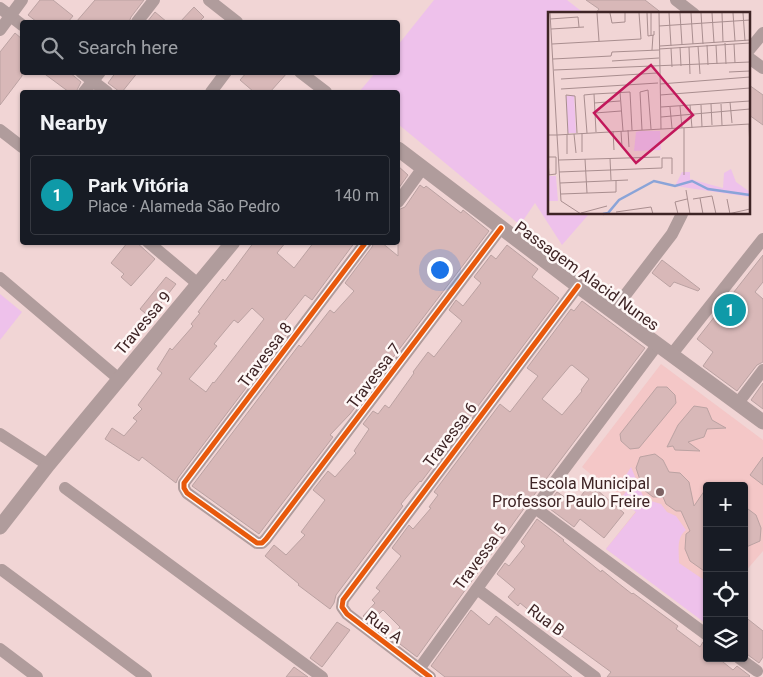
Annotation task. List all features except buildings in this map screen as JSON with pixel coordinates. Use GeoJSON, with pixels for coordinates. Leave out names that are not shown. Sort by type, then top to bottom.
{"type":"FeatureCollection","features":[{"type":"Feature","properties":{"kind":"street"},"geometry":{"type":"LineString","coordinates":[[0,30],[22,0]]}},
{"type":"Feature","properties":{"kind":"street"},"geometry":{"type":"LineString","coordinates":[[139,20],[154,0]]}},
{"type":"Feature","properties":{"kind":"street"},"geometry":{"type":"LineString","coordinates":[[209,0],[234,20]]}},
{"type":"Feature","properties":{"kind":"street"},"geometry":{"type":"LineString","coordinates":[[676,0],[691,12]]}},
{"type":"Feature","properties":{"kind":"street"},"geometry":{"type":"LineString","coordinates":[[0,8],[20,23]]}},
{"type":"Feature","properties":{"kind":"street"},"geometry":{"type":"LineString","coordinates":[[750,49],[763,33]]}},
{"type":"Feature","properties":{"kind":"street"},"geometry":{"type":"LineString","coordinates":[[750,59],[763,68]]}},
{"type":"Feature","properties":{"kind":"street"},"geometry":{"type":"LineString","coordinates":[[212,90],[224,75]]}},
{"type":"Feature","properties":{"kind":"street"},"geometry":{"type":"LineString","coordinates":[[304,75],[323,90]]}},
{"type":"Feature","properties":{"kind":"street"},"geometry":{"type":"LineString","coordinates":[[92,82],[104,90]]}},
{"type":"Feature","properties":{"kind":"street"},"geometry":{"type":"LineString","coordinates":[[0,130],[20,145]]}},
{"type":"Feature","properties":{"kind":"street","name":"Passagem Alacid Nunes"},"geometry":{"type":"LineString","coordinates":[[400,151],[578,286],[763,422]]}},
{"type":"Feature","properties":{"kind":"street"},"geometry":{"type":"LineString","coordinates":[[400,199],[422,169]]}},
{"type":"Feature","properties":{"kind":"street"},"geometry":{"type":"LineString","coordinates":[[612,311],[672,234],[682,215]]}},
{"type":"Feature","properties":{"kind":"street","name":"Travessa 7"},"geometry":{"type":"LineString","coordinates":[[184,483],[187,493],[257,543],[262,543],[501,228]]}},
{"type":"Feature","properties":{"kind":"street"},"geometry":{"type":"LineString","coordinates":[[672,354],[763,239]]}},
{"type":"Feature","properties":{"kind":"street"},"geometry":{"type":"LineString","coordinates":[[152,245],[198,284]]}},
{"type":"Feature","properties":{"kind":"street","name":"Travessa 9"},"geometry":{"type":"LineString","coordinates":[[0,527],[48,465],[230,245]]}},
{"type":"Feature","properties":{"kind":"street","name":"Travessa 8"},"geometry":{"type":"LineString","coordinates":[[184,483],[364,245]]}},
{"type":"Feature","properties":{"kind":"street"},"geometry":{"type":"LineString","coordinates":[[0,278],[119,379]]}},
{"type":"Feature","properties":{"kind":"street","name":"Travessa 6"},"geometry":{"type":"LineString","coordinates":[[343,600],[578,286]]}},
{"type":"Feature","properties":{"kind":"street","name":"Travessa 5"},"geometry":{"type":"LineString","coordinates":[[419,669],[535,508],[658,344]]}},
{"type":"Feature","properties":{"kind":"street"},"geometry":{"type":"LineString","coordinates":[[738,403],[763,370]]}},
{"type":"Feature","properties":{"kind":"street"},"geometry":{"type":"LineString","coordinates":[[0,434],[48,465]]}},
{"type":"Feature","properties":{"kind":"street"},"geometry":{"type":"LineString","coordinates":[[65,488],[322,677]]}},
{"type":"Feature","properties":{"kind":"street"},"geometry":{"type":"LineString","coordinates":[[535,508],[703,631]]}},
{"type":"Feature","properties":{"kind":"street"},"geometry":{"type":"LineString","coordinates":[[2,570],[146,677]]}},
{"type":"Feature","properties":{"kind":"street","name":"Rua B"},"geometry":{"type":"LineString","coordinates":[[477,589],[595,677]]}},
{"type":"Feature","properties":{"kind":"street","name":"Rua A"},"geometry":{"type":"LineString","coordinates":[[343,600],[342,607],[346,614],[430,677]]}},
{"type":"Feature","properties":{"kind":"street"},"geometry":{"type":"LineString","coordinates":[[0,649],[37,677]]}},
{"type":"Feature","properties":{"kind":"street"},"geometry":{"type":"LineString","coordinates":[[745,662],[758,670]]}},
{"type":"Feature","properties":{"kind":"shaded area"},"geometry":{"type":"Polygon","coordinates":[[[434,0],[567,0],[582,12],[548,12],[548,215],[588,215],[562,245],[535,203],[520,225],[400,126],[400,90],[361,90],[373,75],[400,75],[400,42],[434,0]]]}},
{"type":"Feature","properties":{"kind":"shaded area"},"geometry":{"type":"Polygon","coordinates":[[[0,294],[22,312],[0,340],[0,294]]]}},
{"type":"Feature","properties":{"kind":"shaded area","name":"Escola Municipal Professor Paulo Freire"},"geometry":{"type":"Polygon","coordinates":[[[661,364],[763,440],[763,551],[748,568],[748,482],[703,482],[703,618],[606,549],[636,511],[582,467],[661,364]]]}},
{"type":"Feature","properties":{"kind":"shaded area"},"geometry":{"type":"Polygon","coordinates":[[[631,467],[643,496],[661,504],[667,512],[676,516],[686,530],[679,541],[679,563],[703,579],[703,622],[606,549],[636,512],[620,499],[631,486],[623,480],[631,467]]]}},
{"type":"Feature","properties":{"kind":"cycle path"},"geometry":{"type":"LineString","coordinates":[[364,245],[184,483],[187,493],[257,543],[262,543],[266,539],[501,228]]}},
{"type":"Feature","properties":{"kind":"cycle path"},"geometry":{"type":"LineString","coordinates":[[430,677],[347,614],[342,607],[343,600],[578,286]]}},
{"type":"Feature","properties":{"kind":"place","name":"Park Vitória"},"geometry":{"type":"Point","coordinates":[730,310]}},
{"type":"Feature","properties":{"kind":"place","name":"Escola Municipal Professor Paulo Freire"},"geometry":{"type":"Point","coordinates":[660,492]}}]}
